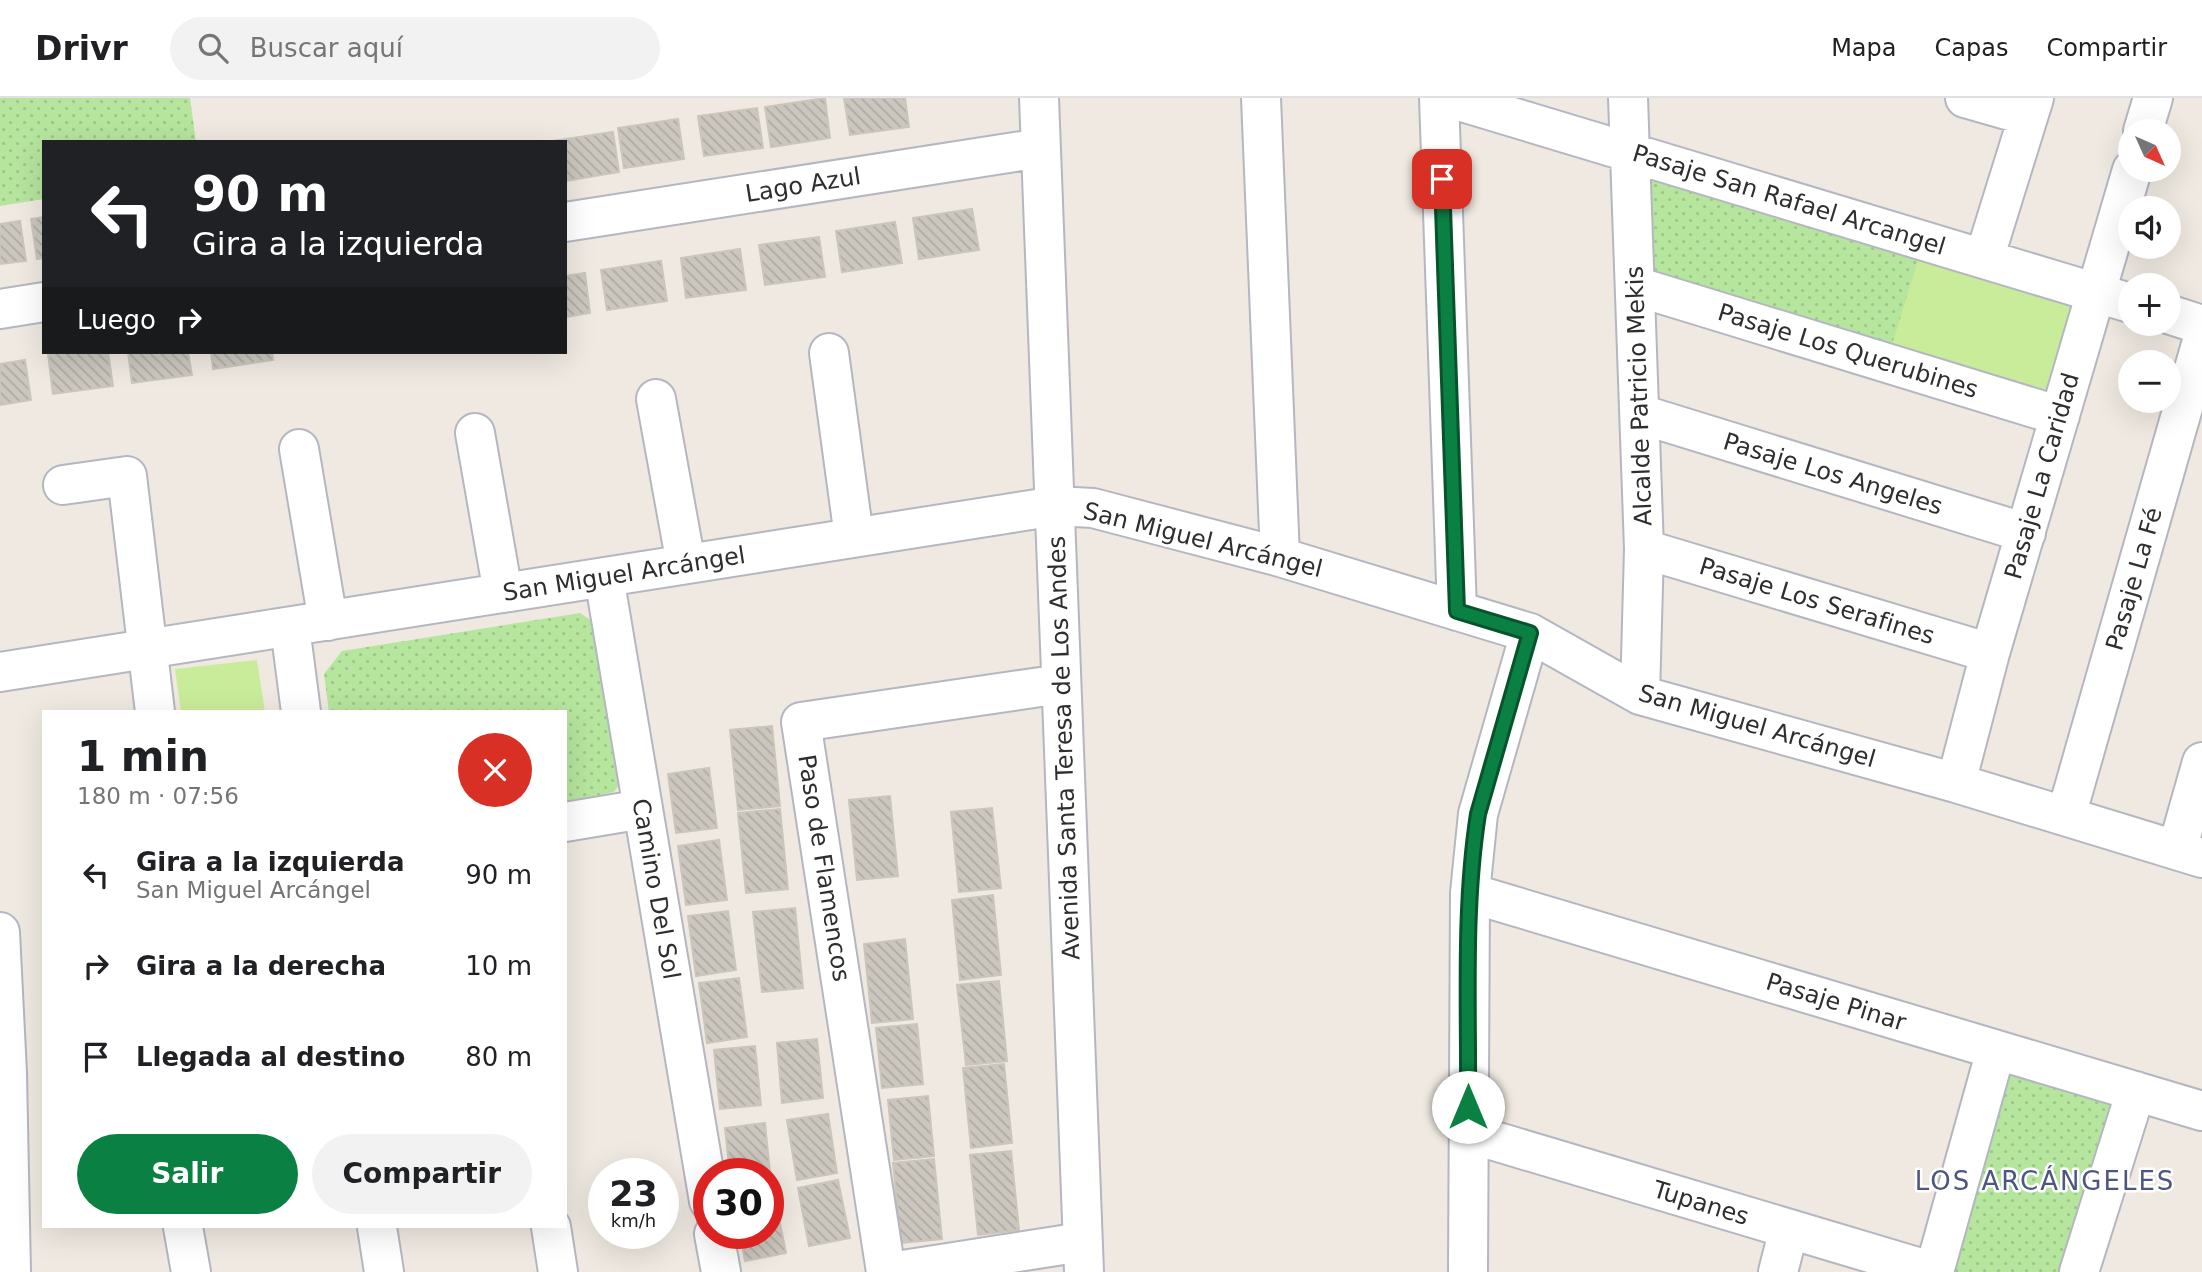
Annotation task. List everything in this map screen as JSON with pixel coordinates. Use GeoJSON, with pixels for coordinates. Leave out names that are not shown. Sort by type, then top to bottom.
{"type":"FeatureCollection","features":[{"type":"Feature","properties":{"kind":"street","name":"Avenida Santa Teresa de Los Andes"},"geometry":{"type":"LineString","coordinates":[[1039,98],[1083,1257]]}},
{"type":"Feature","properties":{"kind":"street"},"geometry":{"type":"LineString","coordinates":[[1261,98],[1280,557]]}},
{"type":"Feature","properties":{"kind":"street"},"geometry":{"type":"LineString","coordinates":[[1439,98],[1457,611]]}},
{"type":"Feature","properties":{"kind":"street","name":"Pasaje San Rafael Arcangel"},"geometry":{"type":"LineString","coordinates":[[1449,98],[2113,298]]}},
{"type":"Feature","properties":{"kind":"street","name":"Alcalde Patricio Mekis"},"geometry":{"type":"LineString","coordinates":[[1628,98],[1644,549],[1640,695]]}},
{"type":"Feature","properties":{"kind":"street"},"geometry":{"type":"LineString","coordinates":[[1965,98],[2031,107],[1984,259]]}},
{"type":"Feature","properties":{"kind":"street"},"geometry":{"type":"LineString","coordinates":[[2147,119],[2153,98]]}},
{"type":"Feature","properties":{"kind":"street","name":"Lago Azul"},"geometry":{"type":"LineString","coordinates":[[567,222],[1041,148]]}},
{"type":"Feature","properties":{"kind":"street","name":"Pasaje La Caridad"},"geometry":{"type":"LineString","coordinates":[[1956,783],[1990,653],[2060,416],[2113,298],[2130,182]]}},
{"type":"Feature","properties":{"kind":"street","name":"Pasaje Los Querubines"},"geometry":{"type":"LineString","coordinates":[[1635,286],[2060,416]]}},
{"type":"Feature","properties":{"kind":"street"},"geometry":{"type":"LineString","coordinates":[[0,309],[42,302]]}},
{"type":"Feature","properties":{"kind":"street"},"geometry":{"type":"LineString","coordinates":[[2181,318],[2202,324]]}},
{"type":"Feature","properties":{"kind":"street","name":"Pasaje La Fé"},"geometry":{"type":"LineString","coordinates":[[2066,816],[2202,341]]}},
{"type":"Feature","properties":{"kind":"street"},"geometry":{"type":"LineString","coordinates":[[829,353],[854,537]]}},
{"type":"Feature","properties":{"kind":"street"},"geometry":{"type":"LineString","coordinates":[[656,399],[686,564]]}},
{"type":"Feature","properties":{"kind":"street","name":"Pasaje Los Angeles"},"geometry":{"type":"LineString","coordinates":[[1640,414],[2026,533]]}},
{"type":"Feature","properties":{"kind":"street"},"geometry":{"type":"LineString","coordinates":[[475,433],[503,593]]}},
{"type":"Feature","properties":{"kind":"street"},"geometry":{"type":"LineString","coordinates":[[299,449],[328,621]]}},
{"type":"Feature","properties":{"kind":"street"},"geometry":{"type":"LineString","coordinates":[[63,485],[127,476],[155,710]]}},
{"type":"Feature","properties":{"kind":"street","name":"San Miguel Arcángel"},"geometry":{"type":"LineString","coordinates":[[0,673],[1056,506],[1093,509],[1280,557],[1530,633],[1640,695],[1956,783],[2189,854]]}},
{"type":"Feature","properties":{"kind":"street","name":"Pasaje Los Serafines"},"geometry":{"type":"LineString","coordinates":[[1644,549],[1990,653]]}},
{"type":"Feature","properties":{"kind":"street","name":"Camino Del Sol"},"geometry":{"type":"LineString","coordinates":[[604,577],[702,1158]]}},
{"type":"Feature","properties":{"kind":"street"},"geometry":{"type":"LineString","coordinates":[[290,627],[301,710]]}},
{"type":"Feature","properties":{"kind":"street"},"geometry":{"type":"LineString","coordinates":[[1468,1272],[1470,893],[1478,814],[1530,633]]}},
{"type":"Feature","properties":{"kind":"street","name":"Paso de Flamencos"},"geometry":{"type":"LineString","coordinates":[[888,1272],[801,722],[1061,684]]}},
{"type":"Feature","properties":{"kind":"street"},"geometry":{"type":"LineString","coordinates":[[2189,854],[2202,762]]}},
{"type":"Feature","properties":{"kind":"street"},"geometry":{"type":"LineString","coordinates":[[567,822],[643,809]]}},
{"type":"Feature","properties":{"kind":"street","name":"Pasaje Pinar"},"geometry":{"type":"LineString","coordinates":[[1470,893],[2202,1111]]}},
{"type":"Feature","properties":{"kind":"street"},"geometry":{"type":"LineString","coordinates":[[0,932],[7,1073],[11,1272]]}},
{"type":"Feature","properties":{"kind":"street"},"geometry":{"type":"LineString","coordinates":[[1934,1272],[1996,1050]]}},
{"type":"Feature","properties":{"kind":"street"},"geometry":{"type":"LineString","coordinates":[[2079,1272],[2136,1091]]}},
{"type":"Feature","properties":{"kind":"street","name":"Tupanes"},"geometry":{"type":"LineString","coordinates":[[1468,1133],[1934,1272]]}},
{"type":"Feature","properties":{"kind":"street"},"geometry":{"type":"LineString","coordinates":[[183,1228],[191,1272]]}},
{"type":"Feature","properties":{"kind":"street"},"geometry":{"type":"LineString","coordinates":[[377,1228],[384,1272]]}},
{"type":"Feature","properties":{"kind":"street"},"geometry":{"type":"LineString","coordinates":[[551,1228],[558,1272]]}},
{"type":"Feature","properties":{"kind":"street"},"geometry":{"type":"LineString","coordinates":[[1778,1272],[1789,1229]]}},
{"type":"Feature","properties":{"kind":"street"},"geometry":{"type":"LineString","coordinates":[[717,1249],[721,1272]]}},
{"type":"Feature","properties":{"kind":"street"},"geometry":{"type":"LineString","coordinates":[[888,1272],[1083,1257]]}},
{"type":"Feature","properties":{"kind":"green space"},"geometry":{"type":"Polygon","coordinates":[[[0,98],[190,98],[196,140],[42,140],[42,199],[0,206],[0,98]]]}},
{"type":"Feature","properties":{"kind":"green space"},"geometry":{"type":"Polygon","coordinates":[[[1629,152],[2096,293],[2060,416],[1635,286],[1629,152]]]}},
{"type":"Feature","properties":{"kind":"green space"},"geometry":{"type":"Polygon","coordinates":[[[1919,257],[2076,306],[2048,397],[1891,348],[1919,257]]]}},
{"type":"Feature","properties":{"kind":"green space"},"geometry":{"type":"Polygon","coordinates":[[[580,613],[595,623],[621,782],[614,792],[567,802],[567,710],[329,710],[324,674],[342,651],[580,613]]]}},
{"type":"Feature","properties":{"kind":"green space"},"geometry":{"type":"Polygon","coordinates":[[[257,660],[265,710],[181,710],[175,669],[257,660]]]}},
{"type":"Feature","properties":{"kind":"green space"},"geometry":{"type":"Polygon","coordinates":[[[1996,1050],[2136,1091],[2079,1272],[1934,1272],[1996,1050]]]}},
{"type":"Feature","properties":{"kind":"building"},"geometry":{"type":"Polygon","coordinates":[[[825,98],[830,138],[771,147],[765,107],[825,98]]]}},
{"type":"Feature","properties":{"kind":"building"},"geometry":{"type":"Polygon","coordinates":[[[844,98],[905,98],[909,127],[850,135],[844,98]]]}},
{"type":"Feature","properties":{"kind":"building"},"geometry":{"type":"Polygon","coordinates":[[[757,108],[763,148],[704,156],[698,116],[757,108]]]}},
{"type":"Feature","properties":{"kind":"building"},"geometry":{"type":"Polygon","coordinates":[[[678,119],[684,159],[624,168],[618,128],[678,119]]]}},
{"type":"Feature","properties":{"kind":"building"},"geometry":{"type":"Polygon","coordinates":[[[613,132],[619,172],[567,181],[567,140],[560,140],[613,132]]]}},
{"type":"Feature","properties":{"kind":"building"},"geometry":{"type":"Polygon","coordinates":[[[972,209],[979,250],[919,259],[913,218],[972,209]]]}},
{"type":"Feature","properties":{"kind":"building"},"geometry":{"type":"Polygon","coordinates":[[[42,217],[42,258],[37,259],[31,219],[42,217]]]}},
{"type":"Feature","properties":{"kind":"building"},"geometry":{"type":"Polygon","coordinates":[[[20,221],[26,261],[0,264],[0,224],[20,221]]]}},
{"type":"Feature","properties":{"kind":"building"},"geometry":{"type":"Polygon","coordinates":[[[895,222],[902,263],[842,272],[836,231],[895,222]]]}},
{"type":"Feature","properties":{"kind":"building"},"geometry":{"type":"Polygon","coordinates":[[[819,237],[825,277],[765,285],[759,245],[819,237]]]}},
{"type":"Feature","properties":{"kind":"building"},"geometry":{"type":"Polygon","coordinates":[[[740,249],[746,290],[686,298],[681,258],[740,249]]]}},
{"type":"Feature","properties":{"kind":"building"},"geometry":{"type":"Polygon","coordinates":[[[661,261],[667,301],[607,310],[601,270],[661,261]]]}},
{"type":"Feature","properties":{"kind":"building"},"geometry":{"type":"Polygon","coordinates":[[[585,273],[590,313],[567,317],[567,276],[585,273]]]}},
{"type":"Feature","properties":{"kind":"building"},"geometry":{"type":"Polygon","coordinates":[[[48,354],[108,354],[113,386],[53,394],[48,354]]]}},
{"type":"Feature","properties":{"kind":"building"},"geometry":{"type":"Polygon","coordinates":[[[128,354],[188,354],[192,375],[132,383],[128,354]]]}},
{"type":"Feature","properties":{"kind":"building"},"geometry":{"type":"Polygon","coordinates":[[[211,354],[272,354],[273,360],[213,369],[211,354]]]}},
{"type":"Feature","properties":{"kind":"building"},"geometry":{"type":"Polygon","coordinates":[[[25,360],[31,400],[0,405],[0,364],[25,360]]]}},
{"type":"Feature","properties":{"kind":"building"},"geometry":{"type":"Polygon","coordinates":[[[772,726],[780,806],[738,810],[730,730],[772,726]]]}},
{"type":"Feature","properties":{"kind":"building"},"geometry":{"type":"Polygon","coordinates":[[[709,768],[717,828],[676,833],[668,774],[709,768]]]}},
{"type":"Feature","properties":{"kind":"building"},"geometry":{"type":"Polygon","coordinates":[[[890,796],[898,876],[857,880],[849,800],[890,796]]]}},
{"type":"Feature","properties":{"kind":"building"},"geometry":{"type":"Polygon","coordinates":[[[992,808],[1001,888],[959,892],[951,812],[992,808]]]}},
{"type":"Feature","properties":{"kind":"building"},"geometry":{"type":"Polygon","coordinates":[[[780,809],[788,889],[746,893],[738,813],[780,809]]]}},
{"type":"Feature","properties":{"kind":"building"},"geometry":{"type":"Polygon","coordinates":[[[719,840],[727,900],[686,905],[678,846],[719,840]]]}},
{"type":"Feature","properties":{"kind":"building"},"geometry":{"type":"Polygon","coordinates":[[[993,895],[1001,975],[960,980],[952,900],[993,895]]]}},
{"type":"Feature","properties":{"kind":"building"},"geometry":{"type":"Polygon","coordinates":[[[795,908],[803,988],[762,992],[753,912],[795,908]]]}},
{"type":"Feature","properties":{"kind":"building"},"geometry":{"type":"Polygon","coordinates":[[[728,911],[736,970],[696,976],[688,916],[728,911]]]}},
{"type":"Feature","properties":{"kind":"building"},"geometry":{"type":"Polygon","coordinates":[[[905,939],[913,1019],[872,1023],[864,944],[905,939]]]}},
{"type":"Feature","properties":{"kind":"building"},"geometry":{"type":"Polygon","coordinates":[[[739,978],[747,1037],[707,1043],[699,983],[739,978]]]}},
{"type":"Feature","properties":{"kind":"building"},"geometry":{"type":"Polygon","coordinates":[[[999,981],[1007,1061],[966,1065],[957,985],[999,981]]]}},
{"type":"Feature","properties":{"kind":"building"},"geometry":{"type":"Polygon","coordinates":[[[917,1024],[923,1084],[882,1088],[876,1028],[917,1024]]]}},
{"type":"Feature","properties":{"kind":"building"},"geometry":{"type":"Polygon","coordinates":[[[817,1039],[823,1098],[782,1103],[777,1043],[817,1039]]]}},
{"type":"Feature","properties":{"kind":"building"},"geometry":{"type":"Polygon","coordinates":[[[755,1046],[761,1105],[720,1109],[714,1050],[755,1046]]]}},
{"type":"Feature","properties":{"kind":"building"},"geometry":{"type":"Polygon","coordinates":[[[1004,1064],[1012,1143],[971,1148],[963,1068],[1004,1064]]]}},
{"type":"Feature","properties":{"kind":"building"},"geometry":{"type":"Polygon","coordinates":[[[928,1096],[934,1156],[894,1160],[888,1100],[928,1096]]]}},
{"type":"Feature","properties":{"kind":"building"},"geometry":{"type":"Polygon","coordinates":[[[828,1114],[837,1173],[797,1180],[787,1120],[828,1114]]]}},
{"type":"Feature","properties":{"kind":"building"},"geometry":{"type":"Polygon","coordinates":[[[765,1123],[768,1158],[728,1158],[725,1128],[765,1123]]]}},
{"type":"Feature","properties":{"kind":"building"},"geometry":{"type":"Polygon","coordinates":[[[1011,1151],[1019,1230],[978,1235],[970,1155],[1011,1151]]]}},
{"type":"Feature","properties":{"kind":"building"},"geometry":{"type":"Polygon","coordinates":[[[934,1159],[942,1239],[901,1243],[893,1163],[934,1159]]]}},
{"type":"Feature","properties":{"kind":"building"},"geometry":{"type":"Polygon","coordinates":[[[838,1180],[850,1238],[809,1246],[798,1188],[838,1180]]]}},
{"type":"Feature","properties":{"kind":"building"},"geometry":{"type":"Polygon","coordinates":[[[784,1243],[786,1253],[745,1261],[743,1249],[784,1249],[784,1243]]]}},
{"type":"Feature","properties":{"kind":"district","name":"LOS ARCÁNGELES"},"geometry":{"type":"Point","coordinates":[2045,1181]}},
{"type":"Feature","properties":{"kind":"route"},"geometry":{"type":"LineString","coordinates":[[1442,179],[1457,611],[1530,633],[1478,814],[1474,838],[1470,893],[1468,1107]]}}]}
